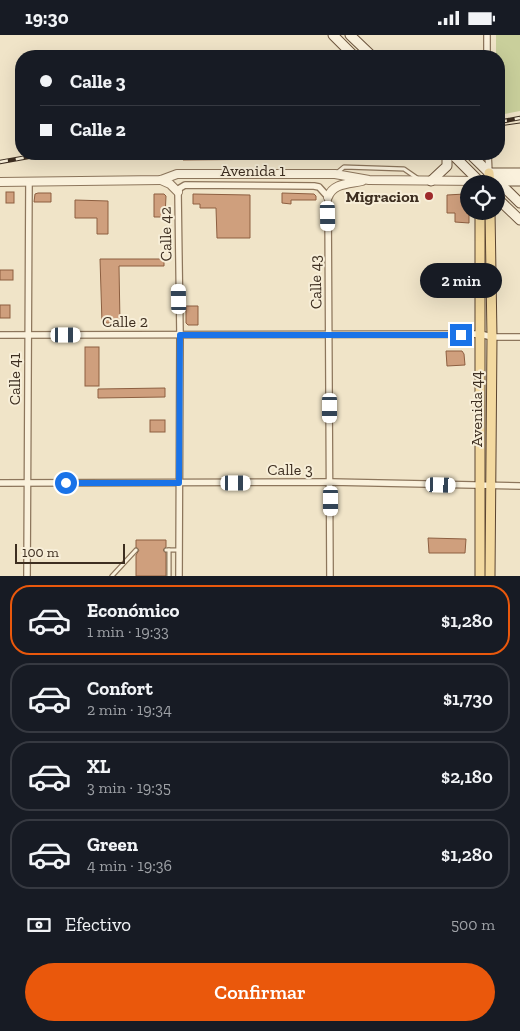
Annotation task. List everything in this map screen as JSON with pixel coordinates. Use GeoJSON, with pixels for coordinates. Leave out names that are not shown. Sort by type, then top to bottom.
{"type":"FeatureCollection","features":[{"type":"Feature","properties":{"kind":"main road"},"geometry":{"type":"LineString","coordinates":[[333,35],[348,50]]}},
{"type":"Feature","properties":{"kind":"main road"},"geometry":{"type":"LineString","coordinates":[[350,35],[366,50]]}},
{"type":"Feature","properties":{"kind":"main road"},"geometry":{"type":"LineString","coordinates":[[426,181],[446,166],[446,160]]}},
{"type":"Feature","properties":{"kind":"main road"},"geometry":{"type":"LineString","coordinates":[[460,160],[479,175]]}},
{"type":"Feature","properties":{"kind":"main road"},"geometry":{"type":"LineString","coordinates":[[474,160],[483,175]]}},
{"type":"Feature","properties":{"kind":"main road","name":"Avenida 1"},"geometry":{"type":"LineString","coordinates":[[505,177],[520,173]]}},
{"type":"Feature","properties":{"kind":"main road","name":"Avenida 1"},"geometry":{"type":"LineString","coordinates":[[505,181],[520,181]]}},
{"type":"Feature","properties":{"kind":"main road"},"geometry":{"type":"LineString","coordinates":[[505,193],[520,203]]}},
{"type":"Feature","properties":{"kind":"main road"},"geometry":{"type":"LineString","coordinates":[[505,206],[520,220]]}},
{"type":"Feature","properties":{"kind":"main road","name":"Avenida 44"},"geometry":{"type":"LineString","coordinates":[[480,220],[480,576]]}},
{"type":"Feature","properties":{"kind":"main road","name":"Avenida 44"},"geometry":{"type":"LineString","coordinates":[[490,220],[492,337],[490,576]]}},
{"type":"Feature","properties":{"kind":"street"},"geometry":{"type":"LineString","coordinates":[[487,35],[487,50]]}},
{"type":"Feature","properties":{"kind":"street"},"geometry":{"type":"LineString","coordinates":[[487,175],[488,160]]}},
{"type":"Feature","properties":{"kind":"street","name":"Avenida 1"},"geometry":{"type":"LineString","coordinates":[[0,182],[161,180],[177,174],[335,174],[369,180],[460,181]]}},
{"type":"Feature","properties":{"kind":"street"},"geometry":{"type":"LineString","coordinates":[[161,180],[171,185],[178,192]]}},
{"type":"Feature","properties":{"kind":"street"},"geometry":{"type":"LineString","coordinates":[[328,197],[336,186],[369,180]]}},
{"type":"Feature","properties":{"kind":"street","name":"Calle 41"},"geometry":{"type":"LineString","coordinates":[[27,576],[29,181]]}},
{"type":"Feature","properties":{"kind":"street","name":"Avenida 1"},"geometry":{"type":"LineString","coordinates":[[178,192],[180,187],[185,185],[314,186],[319,187],[328,197]]}},
{"type":"Feature","properties":{"kind":"street","name":"Calle 42"},"geometry":{"type":"LineString","coordinates":[[178,192],[180,335],[179,576]]}},
{"type":"Feature","properties":{"kind":"street","name":"Calle 43"},"geometry":{"type":"LineString","coordinates":[[328,197],[330,576]]}},
{"type":"Feature","properties":{"kind":"street","name":"Calle 2"},"geometry":{"type":"LineString","coordinates":[[0,335],[329,334],[520,337]]}},
{"type":"Feature","properties":{"kind":"street","name":"Calle 3"},"geometry":{"type":"LineString","coordinates":[[0,483],[331,482],[520,487]]}},
{"type":"Feature","properties":{"kind":"lane","name":"Avenida 1"},"geometry":{"type":"LineString","coordinates":[[335,174],[344,167],[404,169],[426,181]]}},
{"type":"Feature","properties":{"kind":"lane"},"geometry":{"type":"LineString","coordinates":[[112,576],[136,550]]}},
{"type":"Feature","properties":{"kind":"lane"},"geometry":{"type":"LineString","coordinates":[[169,576],[168,550],[179,550]]}},
{"type":"Feature","properties":{"kind":"green space"},"geometry":{"type":"Polygon","coordinates":[[[496,35],[520,35],[520,111],[505,114],[505,50],[496,50],[496,35]]]}},
{"type":"Feature","properties":{"kind":"building"},"geometry":{"type":"Polygon","coordinates":[[[6,192],[14,192],[14,203],[6,203],[6,192]]]}},
{"type":"Feature","properties":{"kind":"building"},"geometry":{"type":"Polygon","coordinates":[[[51,193],[51,202],[34,202],[35,194],[51,193]]]}},
{"type":"Feature","properties":{"kind":"building"},"geometry":{"type":"Polygon","coordinates":[[[282,193],[314,194],[316,200],[291,200],[291,204],[282,203],[282,193]]]}},
{"type":"Feature","properties":{"kind":"building"},"geometry":{"type":"Polygon","coordinates":[[[154,194],[164,194],[166,196],[165,217],[154,217],[154,194]]]}},
{"type":"Feature","properties":{"kind":"building"},"geometry":{"type":"Polygon","coordinates":[[[193,194],[250,195],[250,238],[217,238],[216,208],[200,208],[200,204],[193,204],[193,194]]]}},
{"type":"Feature","properties":{"kind":"building"},"geometry":{"type":"Polygon","coordinates":[[[460,194],[460,220],[469,220],[469,223],[455,222],[455,213],[447,213],[447,195],[460,194]]]}},
{"type":"Feature","properties":{"kind":"building"},"geometry":{"type":"Polygon","coordinates":[[[371,196],[391,196],[391,201],[371,202],[371,196]]]}},
{"type":"Feature","properties":{"kind":"building"},"geometry":{"type":"Polygon","coordinates":[[[75,200],[108,201],[108,234],[97,234],[97,218],[75,218],[75,200]]]}},
{"type":"Feature","properties":{"kind":"building"},"geometry":{"type":"Polygon","coordinates":[[[100,259],[164,259],[164,266],[119,266],[120,323],[102,323],[100,259]]]}},
{"type":"Feature","properties":{"kind":"building"},"geometry":{"type":"Polygon","coordinates":[[[0,270],[13,270],[13,280],[0,280],[0,270]]]}},
{"type":"Feature","properties":{"kind":"building"},"geometry":{"type":"Polygon","coordinates":[[[0,305],[10,305],[10,318],[0,318],[0,305]]]}},
{"type":"Feature","properties":{"kind":"building"},"geometry":{"type":"Polygon","coordinates":[[[186,306],[198,306],[198,325],[188,325],[186,323],[186,306]]]}},
{"type":"Feature","properties":{"kind":"building"},"geometry":{"type":"Polygon","coordinates":[[[85,347],[99,347],[99,386],[85,386],[85,347]]]}},
{"type":"Feature","properties":{"kind":"building"},"geometry":{"type":"Polygon","coordinates":[[[446,351],[462,351],[465,365],[447,366],[446,351]]]}},
{"type":"Feature","properties":{"kind":"building"},"geometry":{"type":"Polygon","coordinates":[[[165,388],[165,397],[98,398],[98,389],[165,388]]]}},
{"type":"Feature","properties":{"kind":"building"},"geometry":{"type":"Polygon","coordinates":[[[150,420],[165,420],[165,432],[150,432],[150,420]]]}},
{"type":"Feature","properties":{"kind":"building"},"geometry":{"type":"Polygon","coordinates":[[[428,538],[466,539],[465,553],[429,553],[428,538]]]}},
{"type":"Feature","properties":{"kind":"building"},"geometry":{"type":"Polygon","coordinates":[[[136,540],[166,540],[166,547],[163,550],[166,553],[166,576],[136,576],[136,555],[139,550],[136,547],[136,540]]]}},
{"type":"Feature","properties":{"kind":"tram line"},"geometry":{"type":"LineString","coordinates":[[505,125],[520,123]]}},
{"type":"Feature","properties":{"kind":"railway"},"geometry":{"type":"LineString","coordinates":[[505,121],[520,118]]}},
{"type":"Feature","properties":{"kind":"railway"},"geometry":{"type":"LineString","coordinates":[[0,162],[15,159]]}},
{"type":"Feature","properties":{"kind":"place","name":"Migracion"},"geometry":{"type":"Point","coordinates":[429,196]}},
{"type":"Feature","properties":{"kind":"route"},"geometry":{"type":"LineString","coordinates":[[66,483],[179,483],[180,335],[461,335]]}}]}
